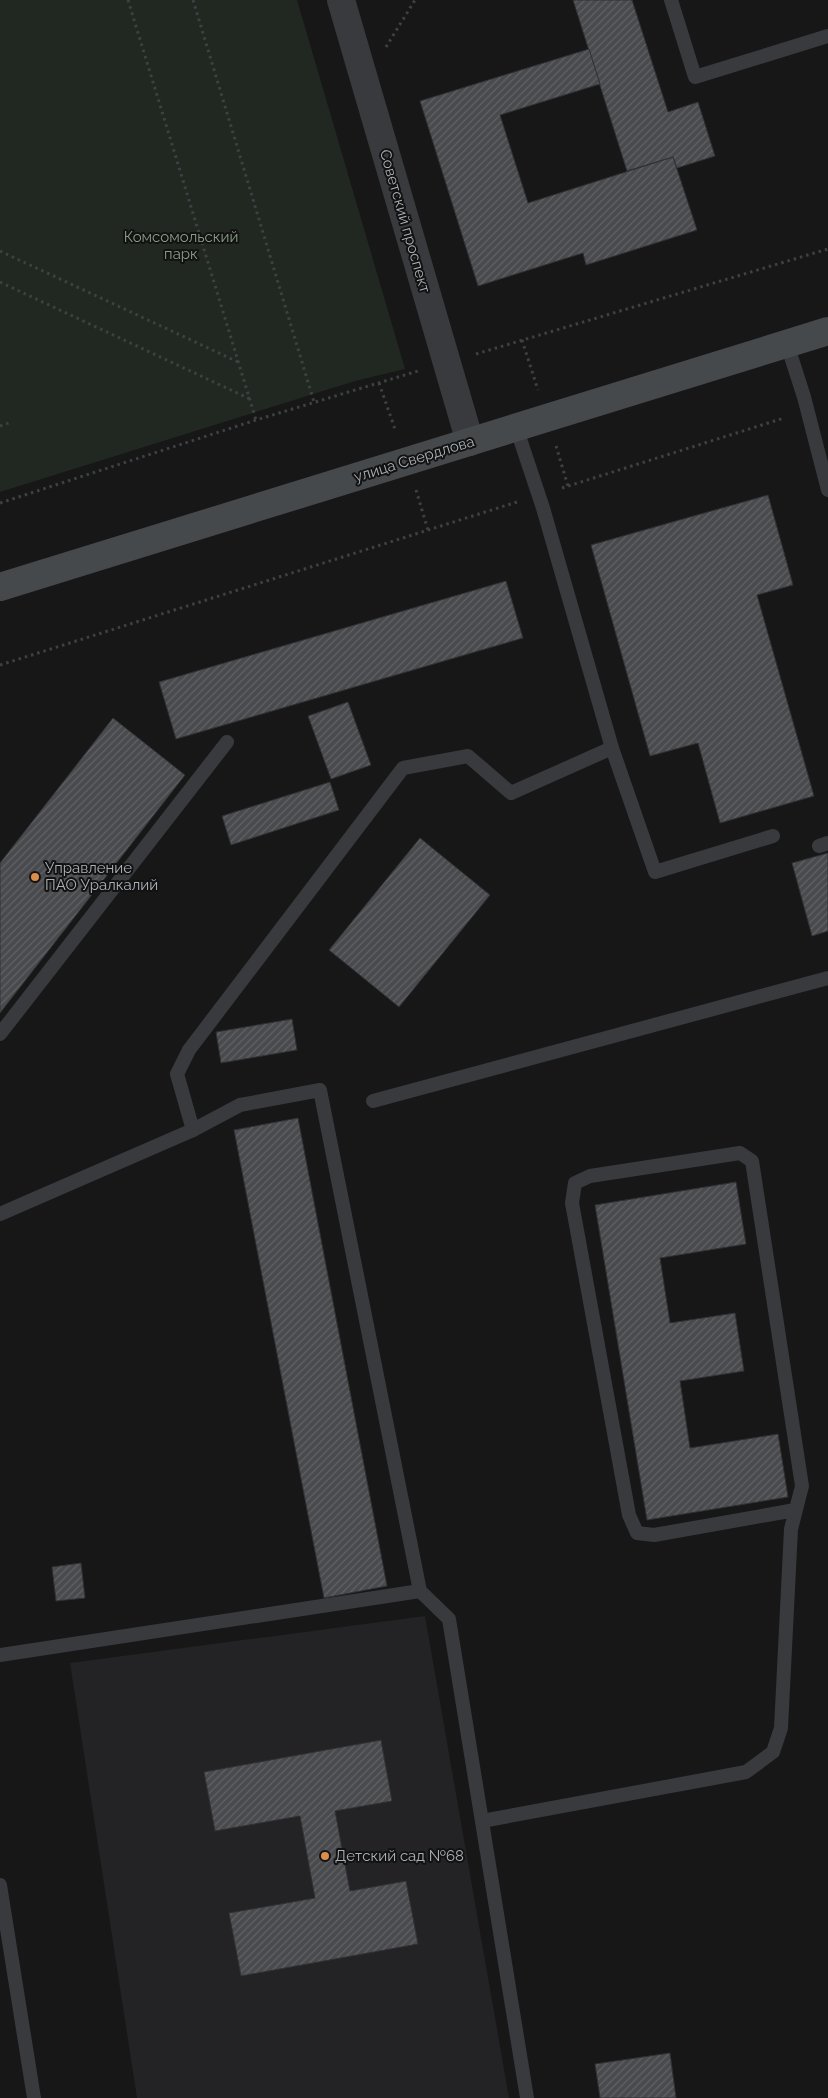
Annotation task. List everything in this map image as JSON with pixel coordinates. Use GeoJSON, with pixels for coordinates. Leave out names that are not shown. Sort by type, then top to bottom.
{"type":"FeatureCollection","features":[{"type":"Feature","properties":{"kind":"main road","name":"улица Свердлова"},"geometry":{"type":"LineString","coordinates":[[0,587],[828,331]]}},
{"type":"Feature","properties":{"kind":"street","name":"Советский проспект"},"geometry":{"type":"LineString","coordinates":[[341,0],[470,442]]}},
{"type":"Feature","properties":{"kind":"lane"},"geometry":{"type":"LineString","coordinates":[[671,0],[694,77],[828,36]]}},
{"type":"Feature","properties":{"kind":"lane"},"geometry":{"type":"LineString","coordinates":[[786,344],[807,411],[823,453],[828,490]]}},
{"type":"Feature","properties":{"kind":"lane"},"geometry":{"type":"LineString","coordinates":[[516,427],[539,495],[612,748],[655,872],[773,836]]}},
{"type":"Feature","properties":{"kind":"lane"},"geometry":{"type":"LineString","coordinates":[[0,1034],[227,742]]}},
{"type":"Feature","properties":{"kind":"lane"},"geometry":{"type":"LineString","coordinates":[[193,1130],[178,1074],[189,1050],[403,768],[468,756],[511,793],[612,748]]}},
{"type":"Feature","properties":{"kind":"lane"},"geometry":{"type":"LineString","coordinates":[[373,1101],[828,978]]}},
{"type":"Feature","properties":{"kind":"lane"},"geometry":{"type":"LineString","coordinates":[[0,1214],[193,1130],[240,1105],[320,1090],[420,1591],[449,1619],[527,2098]]}},
{"type":"Feature","properties":{"kind":"lane"},"geometry":{"type":"LineString","coordinates":[[482,1821],[746,1772],[773,1752],[781,1728],[790,1529],[802,1486],[752,1161],[740,1153],[590,1176],[575,1183],[572,1203],[629,1515],[637,1533],[654,1535],[795,1510]]}},
{"type":"Feature","properties":{"kind":"lane"},"geometry":{"type":"LineString","coordinates":[[0,1655],[420,1591]]}},
{"type":"Feature","properties":{"kind":"lane"},"geometry":{"type":"LineString","coordinates":[[0,1885],[34,2098]]}},
{"type":"Feature","properties":{"kind":"path"},"geometry":{"type":"LineString","coordinates":[[128,0],[256,420]]}},
{"type":"Feature","properties":{"kind":"path"},"geometry":{"type":"LineString","coordinates":[[193,0],[314,402]]}},
{"type":"Feature","properties":{"kind":"path"},"geometry":{"type":"LineString","coordinates":[[382,54],[415,0]]}},
{"type":"Feature","properties":{"kind":"path"},"geometry":{"type":"LineString","coordinates":[[0,503],[314,402],[828,249]]}},
{"type":"Feature","properties":{"kind":"path"},"geometry":{"type":"LineString","coordinates":[[0,251],[239,362]]}},
{"type":"Feature","properties":{"kind":"path"},"geometry":{"type":"LineString","coordinates":[[0,282],[250,399]]}},
{"type":"Feature","properties":{"kind":"path"},"geometry":{"type":"LineString","coordinates":[[0,665],[807,411]]}},
{"type":"Feature","properties":{"kind":"path"},"geometry":{"type":"LineString","coordinates":[[0,426],[12,422]]}},
{"type":"Feature","properties":{"kind":"shaded area"},"geometry":{"type":"Polygon","coordinates":[[[425,1616],[509,2098],[137,2098],[70,1663],[425,1616]]]}},
{"type":"Feature","properties":{"kind":"green space","name":"Комсомольский парк"},"geometry":{"type":"Polygon","coordinates":[[[0,0],[297,0],[405,369],[355,381],[0,492],[0,0]]]}},
{"type":"Feature","properties":{"kind":"building"},"geometry":{"type":"Polygon","coordinates":[[[573,0],[632,0],[668,112],[698,102],[715,156],[677,168],[673,157],[627,171],[573,0]]]}},
{"type":"Feature","properties":{"kind":"building"},"geometry":{"type":"Polygon","coordinates":[[[589,49],[600,84],[500,115],[528,203],[673,157],[697,230],[586,265],[583,253],[478,286],[420,101],[589,49]]]}},
{"type":"Feature","properties":{"kind":"building"},"geometry":{"type":"Polygon","coordinates":[[[768,495],[793,585],[757,595],[814,796],[720,823],[698,743],[650,756],[591,545],[768,495]]]}},
{"type":"Feature","properties":{"kind":"building"},"geometry":{"type":"Polygon","coordinates":[[[506,581],[523,638],[176,739],[159,682],[506,581]]]}},
{"type":"Feature","properties":{"kind":"building"},"geometry":{"type":"Polygon","coordinates":[[[348,702],[371,765],[331,779],[308,716],[348,702]]]}},
{"type":"Feature","properties":{"kind":"building"},"geometry":{"type":"Polygon","coordinates":[[[113,718],[185,775],[0,1013],[0,863],[113,718]]]}},
{"type":"Feature","properties":{"kind":"building"},"geometry":{"type":"Polygon","coordinates":[[[330,782],[339,810],[231,845],[222,816],[330,782]]]}},
{"type":"Feature","properties":{"kind":"building"},"geometry":{"type":"Polygon","coordinates":[[[420,838],[490,895],[399,1007],[329,950],[420,838]]]}},
{"type":"Feature","properties":{"kind":"building"},"geometry":{"type":"Polygon","coordinates":[[[828,853],[828,931],[812,936],[792,863],[828,853]]]}},
{"type":"Feature","properties":{"kind":"building"},"geometry":{"type":"Polygon","coordinates":[[[292,1019],[297,1050],[221,1063],[216,1032],[292,1019]]]}},
{"type":"Feature","properties":{"kind":"building"},"geometry":{"type":"Polygon","coordinates":[[[298,1118],[387,1586],[324,1598],[234,1130],[298,1118]]]}},
{"type":"Feature","properties":{"kind":"building"},"geometry":{"type":"Polygon","coordinates":[[[736,1182],[746,1244],[660,1258],[670,1323],[735,1313],[744,1371],[680,1381],[690,1448],[778,1434],[788,1497],[647,1520],[595,1205],[736,1182]]]}},
{"type":"Feature","properties":{"kind":"building"},"geometry":{"type":"Polygon","coordinates":[[[81,1563],[85,1598],[56,1601],[52,1567],[81,1563]]]}},
{"type":"Feature","properties":{"kind":"building","name":"Детский сад №68"},"geometry":{"type":"Polygon","coordinates":[[[381,1740],[392,1801],[335,1811],[350,1891],[406,1881],[418,1944],[241,1976],[229,1913],[315,1898],[300,1816],[215,1831],[204,1772],[381,1740]]]}},
{"type":"Feature","properties":{"kind":"building"},"geometry":{"type":"Polygon","coordinates":[[[670,2053],[676,2098],[600,2098],[595,2064],[670,2053]]]}},
{"type":"Feature","properties":{"kind":"place","name":"Управление ПАО Уралкалий"},"geometry":{"type":"Point","coordinates":[35,877]}},
{"type":"Feature","properties":{"kind":"place","name":"Детский сад №68"},"geometry":{"type":"Point","coordinates":[325,1856]}}]}
